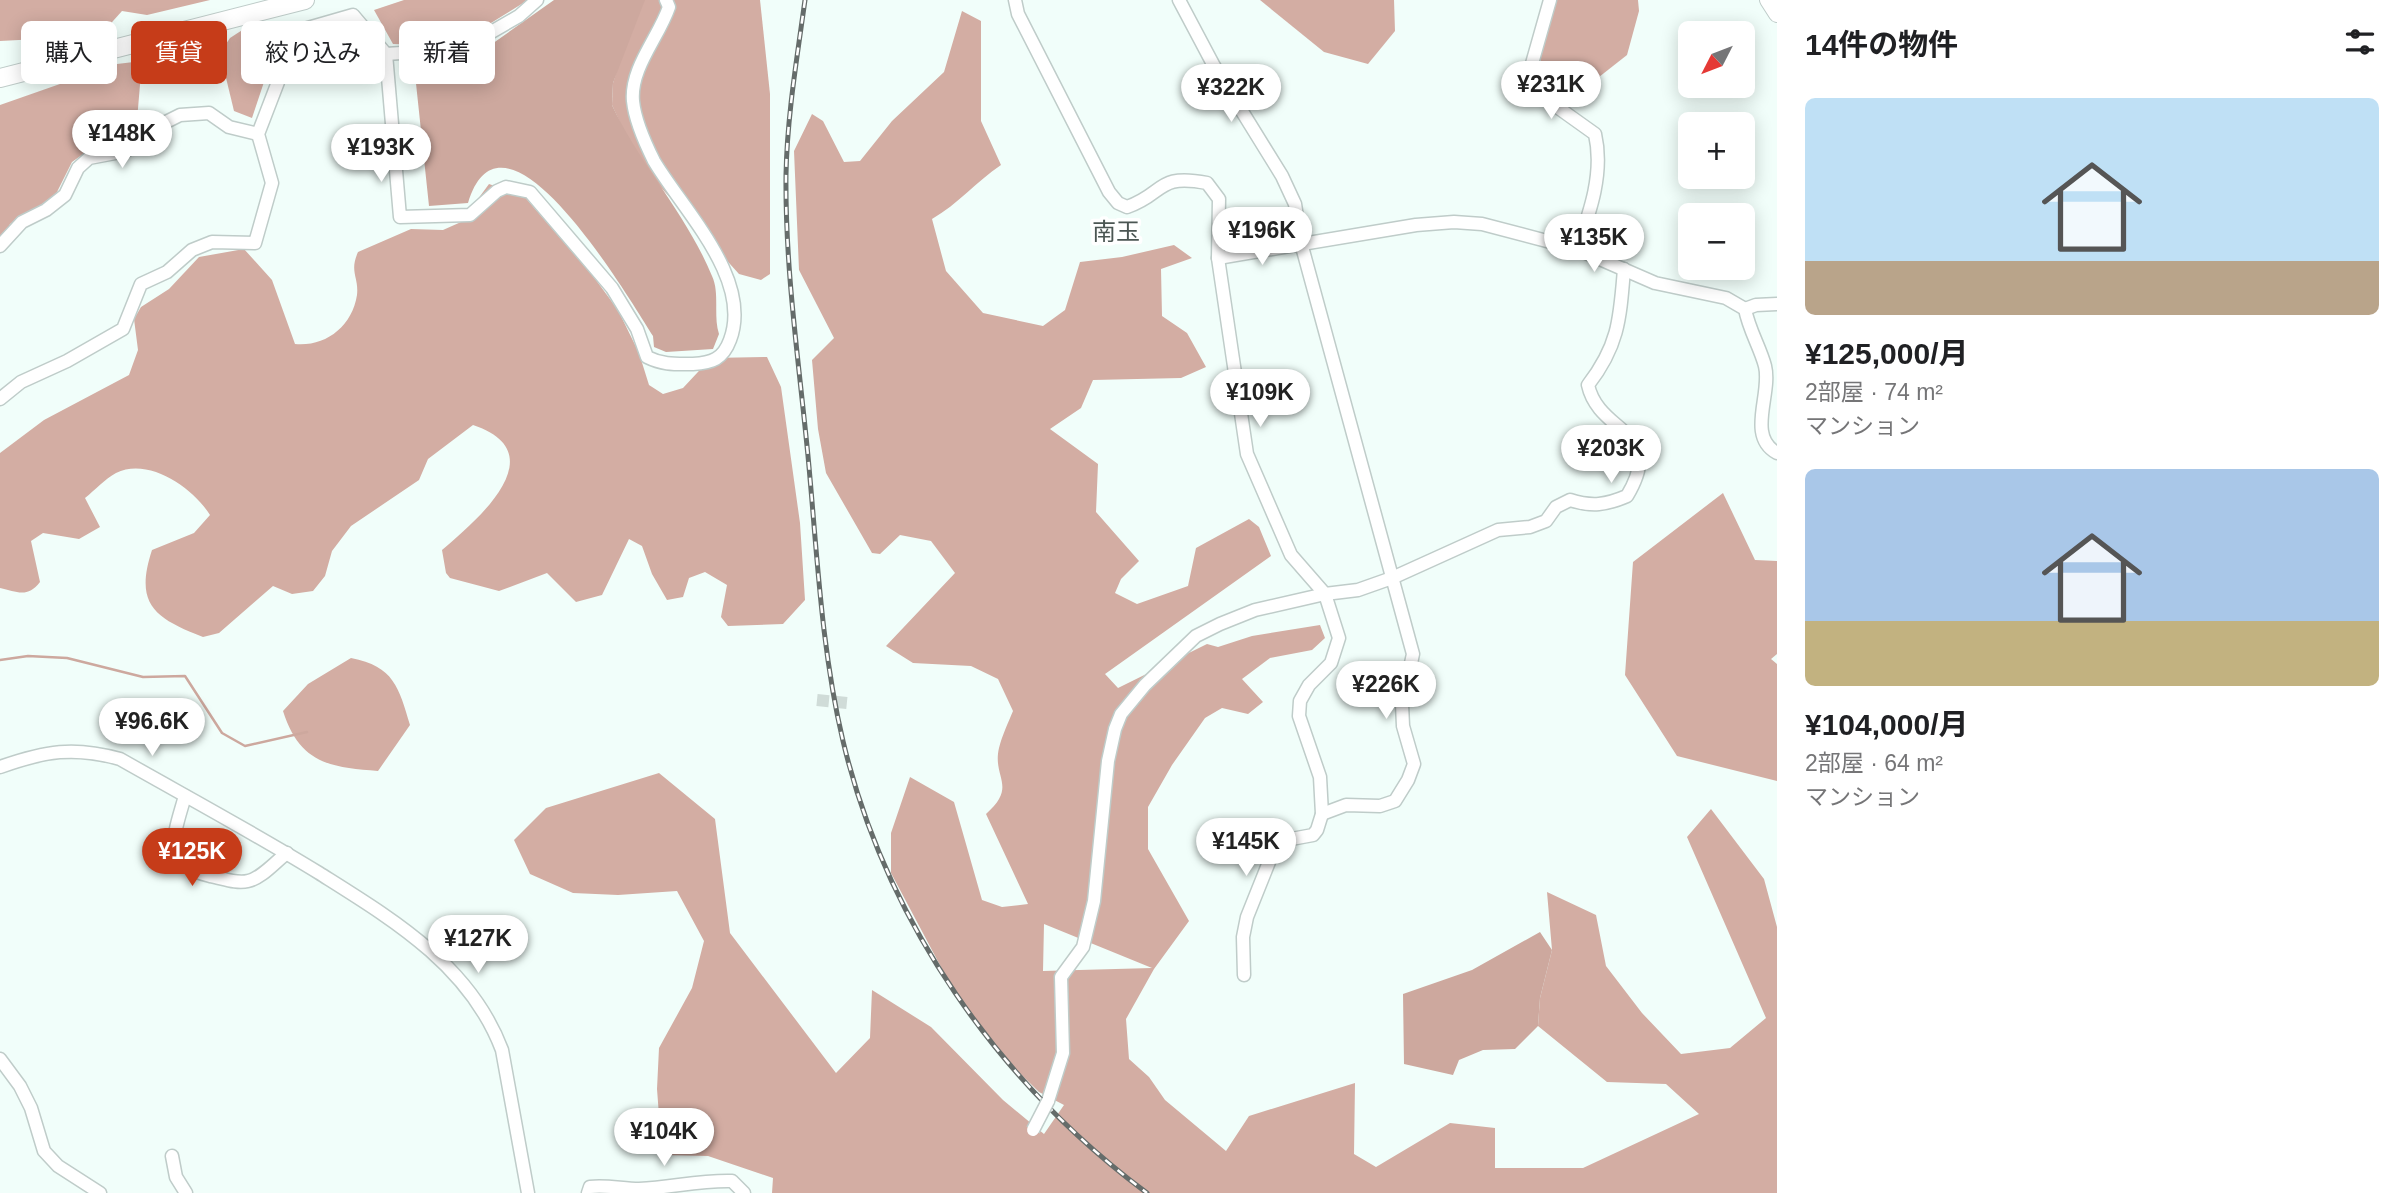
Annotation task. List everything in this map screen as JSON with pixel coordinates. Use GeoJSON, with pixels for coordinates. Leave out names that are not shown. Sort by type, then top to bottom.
{"type":"FeatureCollection","features":[{"type":"Feature","properties":{"kind":"highway"},"geometry":{"type":"LineString","coordinates":[[0,78],[305,0]]}},
{"type":"Feature","properties":{"kind":"main road"},"geometry":{"type":"LineString","coordinates":[[1768,0],[1777,14]]}},
{"type":"Feature","properties":{"kind":"street"},"geometry":{"type":"LineString","coordinates":[[386,54],[462,49],[519,16],[537,0]]}},
{"type":"Feature","properties":{"kind":"street"},"geometry":{"type":"LineString","coordinates":[[0,399],[21,382],[67,361],[123,329],[141,284],[167,272],[192,250],[212,242],[255,243],[272,183],[258,134],[278,82],[277,61],[287,34],[353,15],[386,54],[400,217],[470,215],[496,191],[506,187],[530,192],[612,288],[637,329],[647,357],[662,364],[704,363],[716,360],[725,352],[734,328],[733,303],[722,267],[711,245],[653,159],[633,102],[638,72],[669,8],[666,0]]}},
{"type":"Feature","properties":{"kind":"street"},"geometry":{"type":"LineString","coordinates":[[1015,0],[1018,14],[1118,203],[1127,207],[1140,203],[1153,190],[1169,182],[1187,179],[1207,183],[1219,199],[1218,258],[1247,453],[1291,555],[1325,594],[1339,638],[1331,663],[1309,685],[1300,701],[1299,716],[1320,777],[1322,814],[1313,835],[1286,840],[1275,847],[1247,917],[1243,937],[1244,975]]}},
{"type":"Feature","properties":{"kind":"street"},"geometry":{"type":"LineString","coordinates":[[1179,0],[1214,66],[1282,176],[1295,204],[1301,243],[1413,654],[1402,704],[1403,726],[1414,764],[1395,801],[1380,806],[1346,805],[1322,814]]}},
{"type":"Feature","properties":{"kind":"street"},"geometry":{"type":"LineString","coordinates":[[1550,0],[1529,74],[1534,88],[1546,99],[1595,134],[1600,153],[1588,218],[1577,248]]}},
{"type":"Feature","properties":{"kind":"street"},"geometry":{"type":"LineString","coordinates":[[0,246],[22,222],[46,210],[65,195],[78,168],[89,158],[126,151],[160,125],[180,115],[209,113],[229,127],[258,134]]}},
{"type":"Feature","properties":{"kind":"street"},"geometry":{"type":"LineString","coordinates":[[1218,258],[1301,243],[1454,222],[1482,224],[1577,248],[1655,283],[1726,298],[1745,309],[1748,326],[1765,367],[1761,435],[1767,447],[1777,453]]}},
{"type":"Feature","properties":{"kind":"street"},"geometry":{"type":"LineString","coordinates":[[1033,1130],[1048,1101],[1063,1053],[1061,976],[1083,947],[1094,901],[1108,761],[1121,715],[1145,685],[1196,636],[1255,610],[1325,594],[1358,590],[1392,578],[1498,530],[1530,527],[1546,521],[1556,507],[1570,500],[1589,506],[1611,503],[1627,496],[1641,467],[1640,455],[1629,437],[1597,404],[1588,385],[1613,349],[1620,316],[1624,269]]}},
{"type":"Feature","properties":{"kind":"street"},"geometry":{"type":"LineString","coordinates":[[1745,309],[1756,304],[1777,304]]}},
{"type":"Feature","properties":{"kind":"street"},"geometry":{"type":"LineString","coordinates":[[0,767],[59,750],[98,753],[121,760],[287,853],[420,940],[480,1004],[502,1050],[528,1193]]}},
{"type":"Feature","properties":{"kind":"street"},"geometry":{"type":"LineString","coordinates":[[185,796],[174,834],[175,852],[179,862],[193,871],[236,882],[249,881],[287,853]]}},
{"type":"Feature","properties":{"kind":"street"},"geometry":{"type":"LineString","coordinates":[[0,1059],[20,1086],[31,1108],[44,1151],[58,1166],[100,1193]]}},
{"type":"Feature","properties":{"kind":"street"},"geometry":{"type":"LineString","coordinates":[[172,1156],[176,1177],[186,1193]]}},
{"type":"Feature","properties":{"kind":"street"},"geometry":{"type":"LineString","coordinates":[[588,1193],[590,1187],[611,1185],[639,1189],[704,1180],[732,1181],[744,1193]]}},
{"type":"Feature","properties":{"kind":"shaded area"},"geometry":{"type":"Polygon","coordinates":[[[0,0],[210,0],[147,15],[122,11],[113,21],[21,21],[21,40],[0,41],[0,0]]]}},
{"type":"Feature","properties":{"kind":"shaded area"},"geometry":{"type":"Polygon","coordinates":[[[404,0],[528,0],[494,21],[399,21],[399,44],[393,44],[385,30],[385,21],[380,21],[374,10],[404,0]]]}},
{"type":"Feature","properties":{"kind":"shaded area"},"geometry":{"type":"Polygon","coordinates":[[[554,0],[645,0],[613,83],[612,105],[623,127],[690,232],[712,276],[716,290],[719,334],[713,349],[666,352],[654,347],[653,336],[620,284],[566,212],[537,184],[509,169],[485,173],[468,203],[429,206],[416,84],[495,84],[495,42],[554,0]]]}},
{"type":"Feature","properties":{"kind":"shaded area"},"geometry":{"type":"Polygon","coordinates":[[[643,0],[760,0],[770,94],[770,274],[761,280],[739,274],[638,162],[612,105],[613,83],[635,14],[643,0]]]}},
{"type":"Feature","properties":{"kind":"shaded area"},"geometry":{"type":"Polygon","coordinates":[[[1260,0],[1394,0],[1395,31],[1368,64],[1324,52],[1260,0]]]}},
{"type":"Feature","properties":{"kind":"shaded area"},"geometry":{"type":"Polygon","coordinates":[[[1544,0],[1638,0],[1639,11],[1627,55],[1585,88],[1546,79],[1536,45],[1544,0]]]}},
{"type":"Feature","properties":{"kind":"shaded area"},"geometry":{"type":"Polygon","coordinates":[[[962,11],[981,21],[981,121],[1001,165],[932,219],[946,271],[983,313],[1043,326],[1065,310],[1080,262],[1122,257],[1174,245],[1192,258],[1161,269],[1162,316],[1187,333],[1206,367],[1181,378],[1093,380],[1081,408],[1050,429],[1098,464],[1096,512],[1139,561],[1121,579],[1115,593],[1137,604],[1188,586],[1196,548],[1249,519],[1259,527],[1271,556],[1105,674],[1118,688],[1207,644],[1218,647],[1252,636],[1320,625],[1325,638],[1312,650],[1270,658],[1242,679],[1263,702],[1248,714],[1222,708],[1205,718],[1172,765],[1148,807],[1148,849],[1189,921],[1154,969],[1126,1019],[1129,1059],[1149,1077],[1165,1100],[1226,1151],[1249,1116],[1355,1083],[1354,1154],[1376,1167],[1450,1123],[1495,1128],[1495,1168],[1583,1168],[1699,1114],[1666,1084],[1607,1082],[1538,1026],[1540,998],[1552,950],[1547,892],[1596,915],[1606,966],[1642,1013],[1681,1054],[1730,1048],[1766,1018],[1687,837],[1711,809],[1764,879],[1777,927],[1777,1193],[772,1193],[773,1178],[708,1156],[662,1155],[657,1089],[659,1048],[692,988],[704,941],[677,891],[618,895],[573,893],[530,874],[514,840],[546,808],[659,773],[715,819],[730,933],[836,1073],[870,1038],[872,990],[931,1027],[1003,1100],[1044,1134],[1064,1105],[1039,1092],[1000,1054],[950,984],[891,873],[891,833],[910,777],[954,802],[982,900],[1002,907],[1028,904],[986,814],[1001,796],[999,748],[1013,711],[998,679],[971,666],[913,663],[886,646],[955,573],[931,541],[900,535],[880,554],[872,553],[826,473],[818,429],[812,360],[834,338],[799,270],[794,151],[812,114],[823,121],[844,162],[860,161],[892,121],[944,72],[962,11]],[[1044,924],[1043,971],[1152,968],[1044,924]]]}},
{"type":"Feature","properties":{"kind":"shaded area"},"geometry":{"type":"Polygon","coordinates":[[[241,31],[241,84],[263,84],[252,118],[234,111],[227,82],[227,42],[241,31]]]}},
{"type":"Feature","properties":{"kind":"shaded area"},"geometry":{"type":"Polygon","coordinates":[[[131,62],[131,84],[140,84],[136,132],[119,147],[93,147],[72,162],[55,196],[10,224],[0,248],[0,105],[60,84],[117,84],[117,64],[131,62]]]}},
{"type":"Feature","properties":{"kind":"shaded area"},"geometry":{"type":"Polygon","coordinates":[[[489,184],[524,196],[593,276],[618,310],[639,353],[649,385],[663,394],[683,388],[711,358],[767,357],[781,387],[800,523],[805,600],[783,624],[728,626],[721,617],[727,585],[705,572],[689,578],[683,597],[667,600],[652,574],[642,546],[629,539],[602,595],[576,602],[547,573],[499,591],[450,578],[446,573],[442,550],[489,505],[502,487],[509,469],[508,452],[497,437],[473,425],[428,459],[419,480],[351,526],[332,551],[325,576],[313,591],[292,594],[273,586],[219,633],[203,637],[172,623],[161,616],[148,597],[147,569],[152,550],[194,533],[210,515],[193,495],[181,486],[156,472],[142,469],[116,473],[85,498],[100,527],[79,539],[43,533],[31,541],[40,582],[36,587],[27,592],[0,588],[0,453],[44,420],[129,375],[138,350],[134,319],[141,307],[169,289],[199,257],[244,249],[272,280],[295,344],[317,342],[335,333],[349,317],[357,295],[354,265],[358,252],[411,229],[443,230],[461,222],[489,184]]]}},
{"type":"Feature","properties":{"kind":"shaded area"},"geometry":{"type":"Polygon","coordinates":[[[1723,493],[1755,560],[1777,561],[1777,654],[1771,659],[1777,664],[1777,781],[1677,756],[1625,675],[1633,562],[1723,493]]]}},
{"type":"Feature","properties":{"kind":"shaded area"},"geometry":{"type":"Polygon","coordinates":[[[351,658],[386,673],[398,690],[410,725],[378,771],[345,767],[319,759],[298,742],[283,711],[308,684],[351,658]]]}},
{"type":"Feature","properties":{"kind":"shaded area"},"geometry":{"type":"Polygon","coordinates":[[[1540,932],[1552,950],[1540,998],[1538,1026],[1515,1049],[1483,1050],[1459,1060],[1453,1075],[1404,1064],[1403,994],[1472,970],[1540,932]]]}},
{"type":"Feature","properties":{"kind":"waterway"},"geometry":{"type":"LineString","coordinates":[[0,660],[28,656],[67,658],[143,677],[185,676],[222,733],[245,746],[307,732]]}},
{"type":"Feature","properties":{"kind":"tunnel"},"geometry":{"type":"LineString","coordinates":[[817,700],[847,703]]}},
{"type":"Feature","properties":{"kind":"railway"},"geometry":{"type":"LineString","coordinates":[[805,0],[788,131],[786,175],[793,316],[830,671],[843,741],[862,808],[888,873],[919,935],[956,994],[997,1049],[1043,1101],[1093,1149],[1147,1193]]}},
{"type":"Feature","properties":{"kind":"district","name":"南玉"},"geometry":{"type":"Point","coordinates":[1116,231]}}]}
